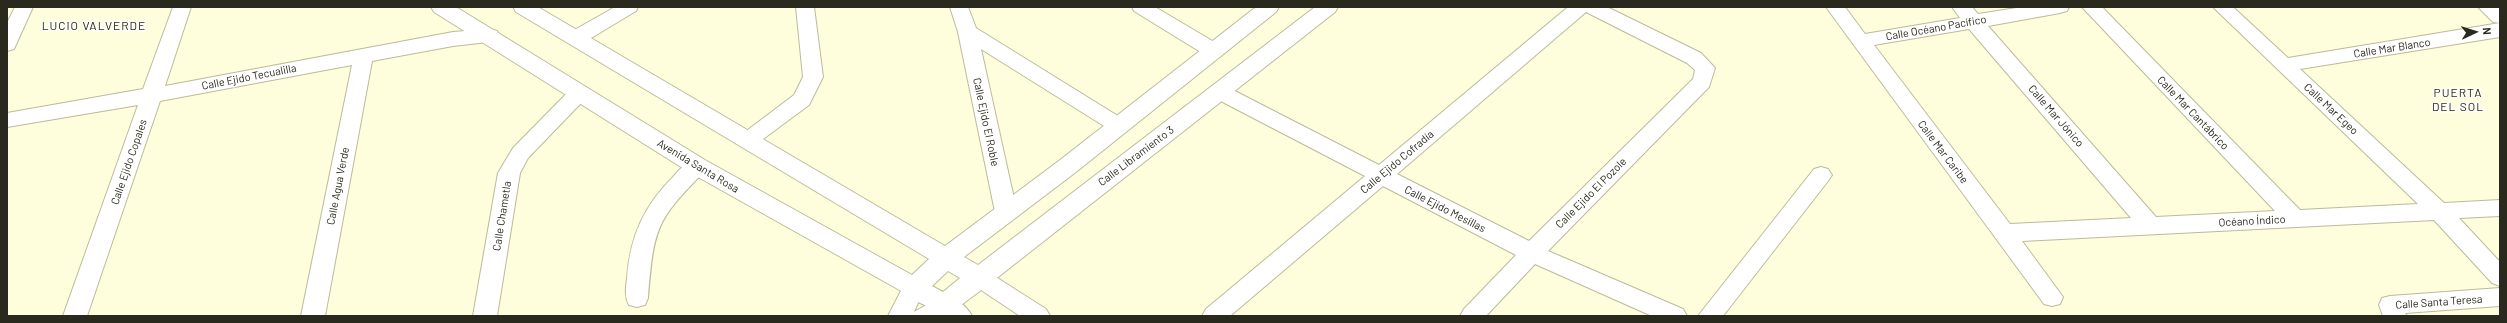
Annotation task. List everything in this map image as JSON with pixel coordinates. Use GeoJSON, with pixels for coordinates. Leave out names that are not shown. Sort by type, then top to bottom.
{"type":"FeatureCollection","features":[{"type":"Feature","properties":{"kind":"street"},"geometry":{"type":"LineString","coordinates":[[7,44],[24,7]]}},
{"type":"Feature","properties":{"kind":"street","name":"Calle Ejido Copales"},"geometry":{"type":"LineString","coordinates":[[75,316],[182,7]]}},
{"type":"Feature","properties":{"kind":"street","name":"Avenida Santa Rosa"},"geometry":{"type":"LineString","coordinates":[[441,7],[490,36],[578,93],[697,166],[952,310]]}},
{"type":"Feature","properties":{"kind":"street"},"geometry":{"type":"LineString","coordinates":[[523,7],[947,257],[1038,316]]}},
{"type":"Feature","properties":{"kind":"street"},"geometry":{"type":"LineString","coordinates":[[576,38],[629,7]]}},
{"type":"Feature","properties":{"kind":"street"},"geometry":{"type":"LineString","coordinates":[[748,140],[802,100],[813,77],[805,7]]}},
{"type":"Feature","properties":{"kind":"street","name":"Calle Ejido El Roble"},"geometry":{"type":"LineString","coordinates":[[959,7],[968,32],[1006,212]]}},
{"type":"Feature","properties":{"kind":"street"},"geometry":{"type":"LineString","coordinates":[[1141,7],[1214,51]]}},
{"type":"Feature","properties":{"kind":"street"},"geometry":{"type":"LineString","coordinates":[[900,316],[913,289],[947,257],[1119,126],[1269,7]]}},
{"type":"Feature","properties":{"kind":"street","name":"Calle Libramiento 3"},"geometry":{"type":"LineString","coordinates":[[952,310],[980,278],[1328,7]]}},
{"type":"Feature","properties":{"kind":"street","name":"Calle Ejido Cofradía"},"geometry":{"type":"LineString","coordinates":[[1214,316],[1580,7]]}},
{"type":"Feature","properties":{"kind":"street","name":"Calle Ejido El Pozole"},"geometry":{"type":"LineString","coordinates":[[1472,316],[1532,253],[1702,82],[1705,68],[1694,58],[1591,7]]}},
{"type":"Feature","properties":{"kind":"street","name":"Calle Mar Caribe"},"geometry":{"type":"LineString","coordinates":[[1835,7],[2052,297]]}},
{"type":"Feature","properties":{"kind":"street","name":"Calle Océano Pacífico"},"geometry":{"type":"LineString","coordinates":[[1860,41],[1968,14],[2060,7]]}},
{"type":"Feature","properties":{"kind":"street","name":"Calle Mar Cantábrico"},"geometry":{"type":"LineString","coordinates":[[2091,7],[2295,218]]}},
{"type":"Feature","properties":{"kind":"street","name":"Calle Mar Egeo"},"geometry":{"type":"LineString","coordinates":[[2222,7],[2439,211],[2500,276]]}},
{"type":"Feature","properties":{"kind":"street"},"geometry":{"type":"LineString","coordinates":[[2488,7],[2500,17]]}},
{"type":"Feature","properties":{"kind":"street","name":"Calle Mar Jónico"},"geometry":{"type":"LineString","coordinates":[[1968,14],[2150,226]]}},
{"type":"Feature","properties":{"kind":"street","name":"Calle Mar Blanco"},"geometry":{"type":"LineString","coordinates":[[2284,65],[2500,30]]}},
{"type":"Feature","properties":{"kind":"street"},"geometry":{"type":"LineString","coordinates":[[968,32],[1119,126]]}},
{"type":"Feature","properties":{"kind":"street","name":"Calle Ejido Tecualilla"},"geometry":{"type":"LineString","coordinates":[[7,120],[152,96],[453,39],[490,36]]}},
{"type":"Feature","properties":{"kind":"street","name":"Calle Agua Verde"},"geometry":{"type":"LineString","coordinates":[[313,316],[364,56]]}},
{"type":"Feature","properties":{"kind":"street","name":"Calle Ejido Mesillas"},"geometry":{"type":"LineString","coordinates":[[1220,92],[1380,176],[1532,253],[1675,316]]}},
{"type":"Feature","properties":{"kind":"street","name":"Calle Chametla"},"geometry":{"type":"LineString","coordinates":[[485,316],[509,173],[520,153],[578,93]]}},
{"type":"Feature","properties":{"kind":"street"},"geometry":{"type":"LineString","coordinates":[[637,298],[643,238],[649,221],[661,202],[697,166]]}},
{"type":"Feature","properties":{"kind":"street"},"geometry":{"type":"LineString","coordinates":[[1710,316],[1821,175]]}},
{"type":"Feature","properties":{"kind":"street","name":"Océano Índico"},"geometry":{"type":"LineString","coordinates":[[2004,233],[2500,208]]}},
{"type":"Feature","properties":{"kind":"street","name":"Calle Santa Teresa"},"geometry":{"type":"LineString","coordinates":[[2395,316],[2390,306],[2500,297]]}},
{"type":"Feature","properties":{"kind":"street"},"geometry":{"type":"LineString","coordinates":[[923,316],[952,310]]}},
{"type":"Feature","properties":{"kind":"district","name":"LUCIO VALVERDE"},"geometry":{"type":"Point","coordinates":[94,26]}},
{"type":"Feature","properties":{"kind":"district","name":"PUERTA DEL SOL"},"geometry":{"type":"Point","coordinates":[2458,100]}}]}
